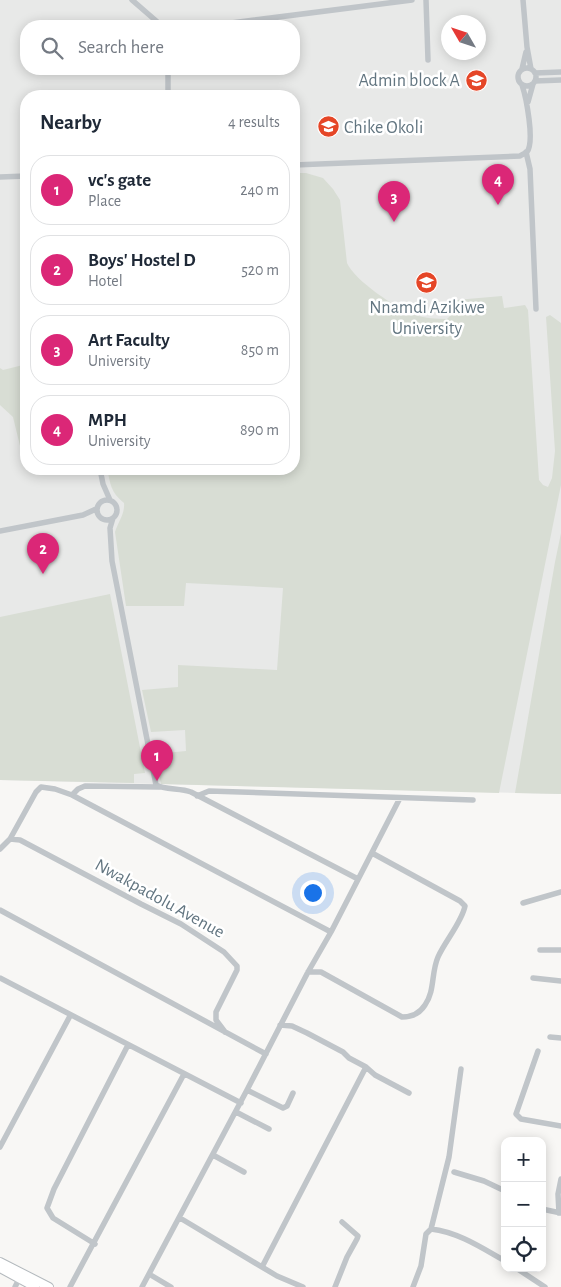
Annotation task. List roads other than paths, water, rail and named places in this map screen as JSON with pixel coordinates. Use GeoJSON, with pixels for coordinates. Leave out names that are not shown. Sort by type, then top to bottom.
{"type":"FeatureCollection","features":[{"type":"Feature","properties":{"kind":"street"},"geometry":{"type":"LineString","coordinates":[[132,0],[155,20]]}},
{"type":"Feature","properties":{"kind":"street"},"geometry":{"type":"LineString","coordinates":[[255,20],[412,0]]}},
{"type":"Feature","properties":{"kind":"street"},"geometry":{"type":"LineString","coordinates":[[426,0],[428,60]]}},
{"type":"Feature","properties":{"kind":"street"},"geometry":{"type":"LineString","coordinates":[[523,0],[526,47],[534,82],[528,104]]}},
{"type":"Feature","properties":{"kind":"street"},"geometry":{"type":"LineString","coordinates":[[300,165],[520,156],[526,152],[530,145],[528,104],[518,79],[526,47]]}},
{"type":"Feature","properties":{"kind":"street"},"geometry":{"type":"LineString","coordinates":[[522,69],[561,72]]}},
{"type":"Feature","properties":{"kind":"street"},"geometry":{"type":"LineString","coordinates":[[168,75],[168,90]]}},
{"type":"Feature","properties":{"kind":"street"},"geometry":{"type":"LineString","coordinates":[[522,85],[530,86],[534,82],[561,80]]}},
{"type":"Feature","properties":{"kind":"street"},"geometry":{"type":"LineString","coordinates":[[526,152],[530,169],[536,309]]}},
{"type":"Feature","properties":{"kind":"street"},"geometry":{"type":"LineString","coordinates":[[0,177],[20,176]]}},
{"type":"Feature","properties":{"kind":"street"},"geometry":{"type":"LineString","coordinates":[[101,475],[110,500],[114,502],[118,510],[110,528],[112,561],[155,782],[160,787]]}},
{"type":"Feature","properties":{"kind":"street"},"geometry":{"type":"LineString","coordinates":[[0,531],[83,515],[96,509],[101,501],[103,484]]}},
{"type":"Feature","properties":{"kind":"street"},"geometry":{"type":"LineString","coordinates":[[101,501],[110,500]]}},
{"type":"Feature","properties":{"kind":"street"},"geometry":{"type":"LineString","coordinates":[[96,509],[110,528]]}},
{"type":"Feature","properties":{"kind":"street"},"geometry":{"type":"LineString","coordinates":[[83,515],[102,519],[113,518]]}},
{"type":"Feature","properties":{"kind":"street"},"geometry":{"type":"LineString","coordinates":[[72,795],[78,789],[85,786],[180,788],[358,879]]}},
{"type":"Feature","properties":{"kind":"street"},"geometry":{"type":"LineString","coordinates":[[0,849],[10,839],[36,792],[41,787],[56,789],[72,795],[331,932]]}},
{"type":"Feature","properties":{"kind":"street"},"geometry":{"type":"LineString","coordinates":[[197,796],[209,791],[473,800]]}},
{"type":"Feature","properties":{"kind":"street"},"geometry":{"type":"LineString","coordinates":[[142,1287],[248,1090],[280,1025],[331,932],[400,798]]}},
{"type":"Feature","properties":{"kind":"street","name":"Nwakpadolu Avenue"},"geometry":{"type":"LineString","coordinates":[[10,839],[20,840],[181,924],[224,952],[237,966],[237,970],[216,1012],[216,1020],[225,1032]]}},
{"type":"Feature","properties":{"kind":"street"},"geometry":{"type":"LineString","coordinates":[[308,972],[322,972],[402,1017],[409,1017],[417,1013],[429,999],[438,958],[461,917],[465,906],[460,901],[372,853]]}},
{"type":"Feature","properties":{"kind":"street"},"geometry":{"type":"LineString","coordinates":[[523,903],[561,892]]}},
{"type":"Feature","properties":{"kind":"street"},"geometry":{"type":"LineString","coordinates":[[0,910],[266,1054]]}},
{"type":"Feature","properties":{"kind":"street"},"geometry":{"type":"LineString","coordinates":[[540,950],[561,950]]}},
{"type":"Feature","properties":{"kind":"street"},"geometry":{"type":"LineString","coordinates":[[0,978],[240,1103]]}},
{"type":"Feature","properties":{"kind":"street"},"geometry":{"type":"LineString","coordinates":[[533,978],[561,981]]}},
{"type":"Feature","properties":{"kind":"street"},"geometry":{"type":"LineString","coordinates":[[0,1147],[70,1016]]}},
{"type":"Feature","properties":{"kind":"street"},"geometry":{"type":"LineString","coordinates":[[280,1025],[292,1026],[307,1033],[343,1052],[375,1075],[409,1093]]}},
{"type":"Feature","properties":{"kind":"street"},"geometry":{"type":"LineString","coordinates":[[550,1037],[561,1038]]}},
{"type":"Feature","properties":{"kind":"street"},"geometry":{"type":"LineString","coordinates":[[95,1244],[53,1218],[47,1208],[54,1189],[128,1045]]}},
{"type":"Feature","properties":{"kind":"street"},"geometry":{"type":"LineString","coordinates":[[538,1051],[516,1114],[521,1119],[561,1126]]}},
{"type":"Feature","properties":{"kind":"street"},"geometry":{"type":"LineString","coordinates":[[262,1267],[366,1067]]}},
{"type":"Feature","properties":{"kind":"street"},"geometry":{"type":"LineString","coordinates":[[414,1287],[421,1266],[426,1234],[431,1229],[449,1157],[461,1068]]}},
{"type":"Feature","properties":{"kind":"street"},"geometry":{"type":"LineString","coordinates":[[70,1287],[95,1244],[184,1074]]}},
{"type":"Feature","properties":{"kind":"street"},"geometry":{"type":"LineString","coordinates":[[248,1090],[283,1108],[287,1106],[293,1094]]}},
{"type":"Feature","properties":{"kind":"street"},"geometry":{"type":"LineString","coordinates":[[236,1112],[269,1129]]}},
{"type":"Feature","properties":{"kind":"street"},"geometry":{"type":"LineString","coordinates":[[213,1155],[244,1172]]}},
{"type":"Feature","properties":{"kind":"street"},"geometry":{"type":"LineString","coordinates":[[454,1172],[484,1181],[501,1189]]}},
{"type":"Feature","properties":{"kind":"street"},"geometry":{"type":"LineString","coordinates":[[546,1210],[560,1213],[558,1194],[561,1179]]}},
{"type":"Feature","properties":{"kind":"street"},"geometry":{"type":"LineString","coordinates":[[180,1218],[262,1267],[303,1287]]}},
{"type":"Feature","properties":{"kind":"street"},"geometry":{"type":"LineString","coordinates":[[335,1287],[347,1257],[358,1239],[358,1236],[342,1222]]}},
{"type":"Feature","properties":{"kind":"street"},"geometry":{"type":"LineString","coordinates":[[431,1229],[440,1230],[470,1241],[501,1260]]}},
{"type":"Feature","properties":{"kind":"street"},"geometry":{"type":"LineString","coordinates":[[0,1262],[49,1287]]}},
{"type":"Feature","properties":{"kind":"street"},"geometry":{"type":"LineString","coordinates":[[0,1268],[36,1287]]}},
{"type":"Feature","properties":{"kind":"street"},"geometry":{"type":"LineString","coordinates":[[522,1272],[545,1287]]}},
{"type":"Feature","properties":{"kind":"street"},"geometry":{"type":"LineString","coordinates":[[149,1274],[172,1287]]}},
{"type":"Feature","properties":{"kind":"street"},"geometry":{"type":"LineString","coordinates":[[15,1287],[19,1278]]}},
{"type":"Feature","properties":{"kind":"place","name":"Admin block A"},"geometry":{"type":"Point","coordinates":[476,80]}},
{"type":"Feature","properties":{"kind":"place","name":"Chike Okoli"},"geometry":{"type":"Point","coordinates":[328,127]}},
{"type":"Feature","properties":{"kind":"place","name":"MPH"},"geometry":{"type":"Point","coordinates":[498,205]}},
{"type":"Feature","properties":{"kind":"place","name":"Art Faculty"},"geometry":{"type":"Point","coordinates":[394,222]}},
{"type":"Feature","properties":{"kind":"place","name":"Nnamdi Azikiwe University"},"geometry":{"type":"Point","coordinates":[427,282]}},
{"type":"Feature","properties":{"kind":"place","name":"Boys' Hostel D"},"geometry":{"type":"Point","coordinates":[43,574]}},
{"type":"Feature","properties":{"kind":"place","name":"vc's gate"},"geometry":{"type":"Point","coordinates":[157,781]}}]}
